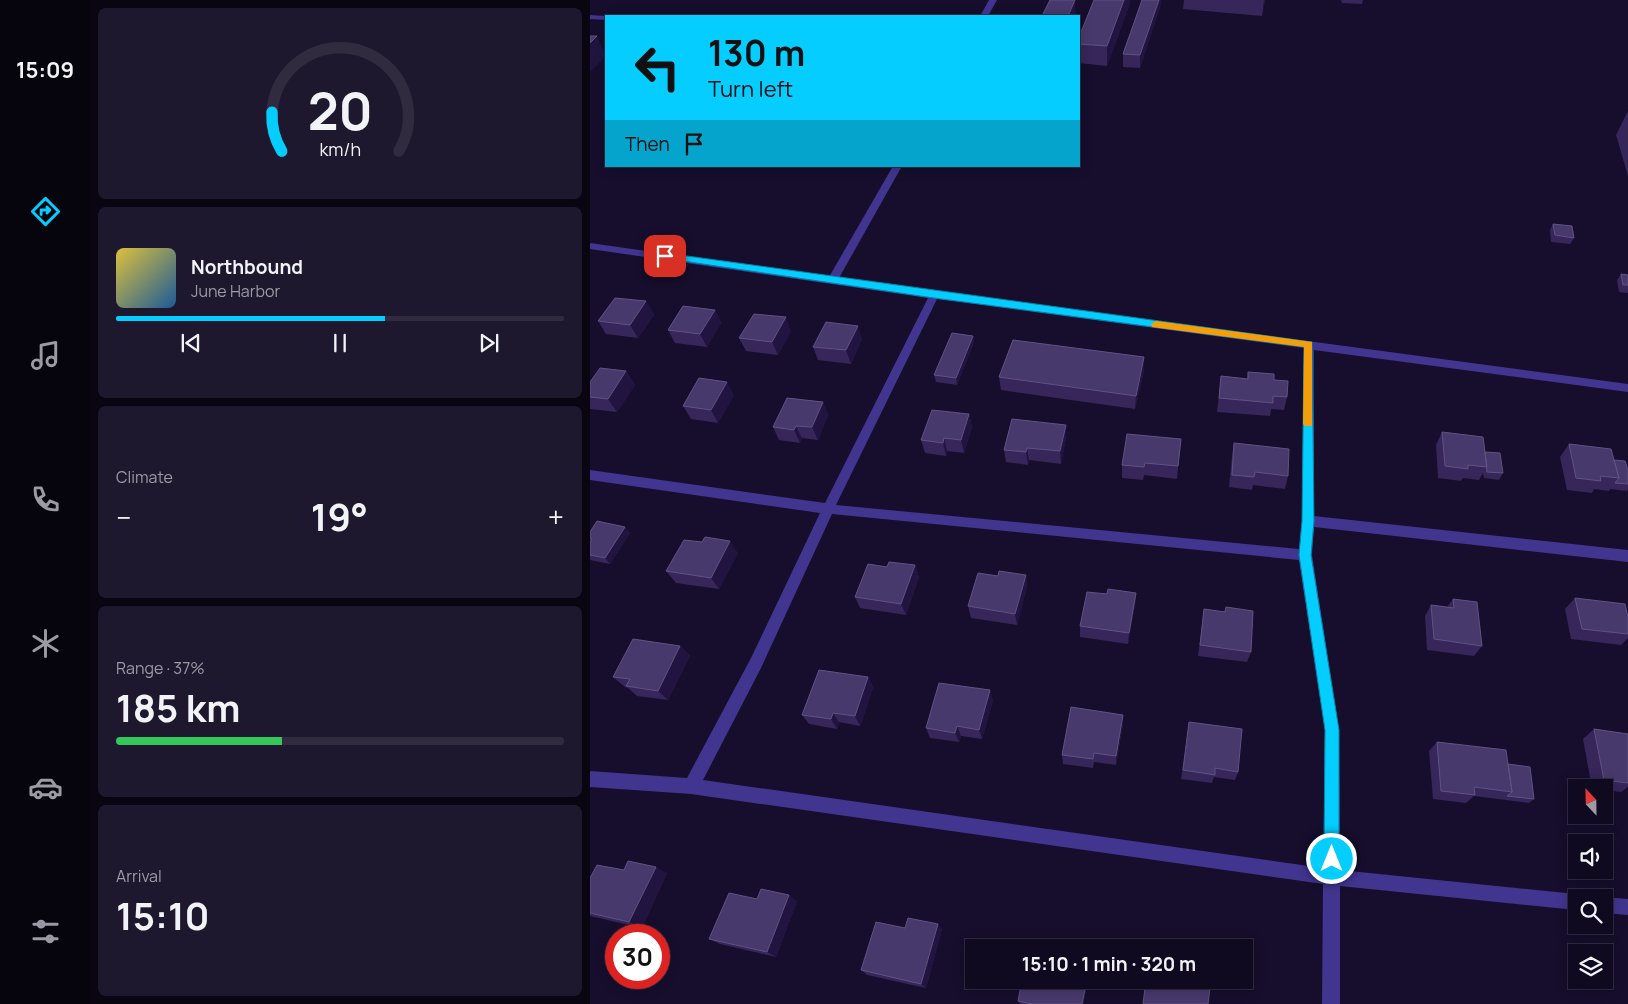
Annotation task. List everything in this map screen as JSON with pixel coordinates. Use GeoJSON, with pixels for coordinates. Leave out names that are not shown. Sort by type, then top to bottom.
{"type":"FeatureCollection","features":[{"type":"Feature","properties":{"kind":"street"},"geometry":{"type":"LineString","coordinates":[[985,15],[993,0]]}},
{"type":"Feature","properties":{"kind":"street"},"geometry":{"type":"LineString","coordinates":[[590,17],[605,18]]}},
{"type":"Feature","properties":{"kind":"street"},"geometry":{"type":"LineString","coordinates":[[833,279],[897,167]]}},
{"type":"Feature","properties":{"kind":"street"},"geometry":{"type":"LineString","coordinates":[[590,246],[833,279],[934,295],[1628,388]]}},
{"type":"Feature","properties":{"kind":"street"},"geometry":{"type":"LineString","coordinates":[[691,786],[756,663],[828,509],[934,295]]}},
{"type":"Feature","properties":{"kind":"street"},"geometry":{"type":"LineString","coordinates":[[1309,344],[1308,521],[1305,555],[1332,730],[1331,1004]]}},
{"type":"Feature","properties":{"kind":"street"},"geometry":{"type":"LineString","coordinates":[[590,475],[828,509],[1305,555]]}},
{"type":"Feature","properties":{"kind":"street"},"geometry":{"type":"LineString","coordinates":[[1308,521],[1628,556]]}},
{"type":"Feature","properties":{"kind":"street"},"geometry":{"type":"LineString","coordinates":[[590,780],[691,786],[1331,877],[1568,901]]}},
{"type":"Feature","properties":{"kind":"street"},"geometry":{"type":"LineString","coordinates":[[1613,906],[1628,908]]}},
{"type":"Feature","properties":{"kind":"building"},"geometry":{"type":"Polygon","coordinates":[[[1050,0],[1075,0],[1068,15],[1042,15],[1050,0]]]}},
{"type":"Feature","properties":{"kind":"building"},"geometry":{"type":"Polygon","coordinates":[[[1094,0],[1124,0],[1107,46],[1080,44],[1080,35],[1094,0]]]}},
{"type":"Feature","properties":{"kind":"building"},"geometry":{"type":"Polygon","coordinates":[[[1142,0],[1159,0],[1140,55],[1123,54],[1142,0]]]}},
{"type":"Feature","properties":{"kind":"building"},"geometry":{"type":"Polygon","coordinates":[[[590,36],[597,36],[590,43],[590,36]]]}},
{"type":"Feature","properties":{"kind":"building"},"geometry":{"type":"Polygon","coordinates":[[[1553,224],[1572,226],[1574,238],[1555,235],[1553,224]]]}},
{"type":"Feature","properties":{"kind":"building"},"geometry":{"type":"Polygon","coordinates":[[[1621,274],[1628,275],[1628,285],[1623,285],[1621,274]]]}},
{"type":"Feature","properties":{"kind":"building"},"geometry":{"type":"Polygon","coordinates":[[[615,298],[646,301],[630,325],[598,321],[615,298]]]}},
{"type":"Feature","properties":{"kind":"building"},"geometry":{"type":"Polygon","coordinates":[[[683,306],[715,310],[700,334],[668,330],[683,306]]]}},
{"type":"Feature","properties":{"kind":"building"},"geometry":{"type":"Polygon","coordinates":[[[754,314],[786,317],[772,342],[739,338],[754,314]]]}},
{"type":"Feature","properties":{"kind":"building"},"geometry":{"type":"Polygon","coordinates":[[[826,322],[858,326],[846,350],[813,347],[826,322]]]}},
{"type":"Feature","properties":{"kind":"building"},"geometry":{"type":"Polygon","coordinates":[[[952,333],[973,336],[956,378],[934,375],[952,333]]]}},
{"type":"Feature","properties":{"kind":"building"},"geometry":{"type":"Polygon","coordinates":[[[1013,340],[1144,357],[1136,396],[999,377],[1013,340]]]}},
{"type":"Feature","properties":{"kind":"building"},"geometry":{"type":"Polygon","coordinates":[[[600,368],[626,371],[608,399],[590,397],[590,382],[600,368]]]}},
{"type":"Feature","properties":{"kind":"building"},"geometry":{"type":"Polygon","coordinates":[[[1248,372],[1274,374],[1274,380],[1288,381],[1287,397],[1273,396],[1273,403],[1219,398],[1221,376],[1248,379],[1248,372]]]}},
{"type":"Feature","properties":{"kind":"building"},"geometry":{"type":"Polygon","coordinates":[[[699,378],[727,382],[711,410],[683,406],[699,378]]]}},
{"type":"Feature","properties":{"kind":"building"},"geometry":{"type":"Polygon","coordinates":[[[787,398],[823,402],[812,427],[796,426],[794,430],[773,427],[787,398]]]}},
{"type":"Feature","properties":{"kind":"building"},"geometry":{"type":"Polygon","coordinates":[[[932,410],[969,414],[961,440],[944,438],[943,443],[921,440],[932,410]]]}},
{"type":"Feature","properties":{"kind":"building"},"geometry":{"type":"Polygon","coordinates":[[[1012,419],[1066,425],[1060,451],[1027,448],[1026,452],[1004,450],[1012,419]]]}},
{"type":"Feature","properties":{"kind":"building"},"geometry":{"type":"Polygon","coordinates":[[[1442,432],[1483,437],[1487,467],[1468,465],[1468,469],[1445,466],[1442,432]]]}},
{"type":"Feature","properties":{"kind":"building"},"geometry":{"type":"Polygon","coordinates":[[[1127,434],[1181,439],[1178,466],[1145,463],[1144,467],[1122,465],[1127,434]]]}},
{"type":"Feature","properties":{"kind":"building"},"geometry":{"type":"Polygon","coordinates":[[[1234,443],[1289,449],[1288,476],[1255,472],[1254,477],[1232,475],[1234,443]]]}},
{"type":"Feature","properties":{"kind":"building"},"geometry":{"type":"Polygon","coordinates":[[[1569,444],[1611,449],[1619,478],[1600,476],[1601,481],[1576,478],[1569,444]]]}},
{"type":"Feature","properties":{"kind":"building"},"geometry":{"type":"Polygon","coordinates":[[[1485,452],[1500,453],[1503,473],[1487,472],[1485,452]]]}},
{"type":"Feature","properties":{"kind":"building"},"geometry":{"type":"Polygon","coordinates":[[[1614,460],[1625,461],[1628,470],[1628,484],[1615,483],[1619,478],[1614,460]]]}},
{"type":"Feature","properties":{"kind":"building"},"geometry":{"type":"Polygon","coordinates":[[[597,521],[625,527],[605,558],[590,555],[590,542],[592,539],[590,538],[590,532],[597,521]]]}},
{"type":"Feature","properties":{"kind":"building"},"geometry":{"type":"Polygon","coordinates":[[[705,537],[730,541],[711,578],[666,571],[684,540],[702,542],[705,537]]]}},
{"type":"Feature","properties":{"kind":"building"},"geometry":{"type":"Polygon","coordinates":[[[889,562],[915,565],[901,604],[855,597],[868,564],[887,567],[889,562]]]}},
{"type":"Feature","properties":{"kind":"building"},"geometry":{"type":"Polygon","coordinates":[[[999,571],[1026,575],[1015,614],[968,606],[978,573],[998,576],[999,571]]]}},
{"type":"Feature","properties":{"kind":"building"},"geometry":{"type":"Polygon","coordinates":[[[1108,589],[1136,593],[1129,633],[1080,626],[1087,592],[1107,594],[1108,589]]]}},
{"type":"Feature","properties":{"kind":"building"},"geometry":{"type":"Polygon","coordinates":[[[1575,598],[1625,604],[1628,617],[1628,634],[1582,629],[1575,598]]]}},
{"type":"Feature","properties":{"kind":"building"},"geometry":{"type":"Polygon","coordinates":[[[1453,599],[1477,602],[1482,646],[1434,639],[1431,605],[1454,608],[1453,599]]]}},
{"type":"Feature","properties":{"kind":"building"},"geometry":{"type":"Polygon","coordinates":[[[1226,607],[1253,611],[1251,652],[1200,645],[1204,609],[1225,612],[1226,607]]]}},
{"type":"Feature","properties":{"kind":"building"},"geometry":{"type":"Polygon","coordinates":[[[633,639],[680,646],[658,691],[626,686],[630,679],[613,677],[633,639]]]}},
{"type":"Feature","properties":{"kind":"building"},"geometry":{"type":"Polygon","coordinates":[[[819,670],[868,677],[855,716],[833,713],[831,719],[802,715],[819,670]]]}},
{"type":"Feature","properties":{"kind":"building"},"geometry":{"type":"Polygon","coordinates":[[[939,683],[990,690],[979,730],[957,726],[955,733],[926,728],[939,683]]]}},
{"type":"Feature","properties":{"kind":"building"},"geometry":{"type":"Polygon","coordinates":[[[1071,707],[1123,715],[1116,756],[1094,753],[1093,759],[1062,755],[1071,707]]]}},
{"type":"Feature","properties":{"kind":"building"},"geometry":{"type":"Polygon","coordinates":[[[1189,722],[1242,729],[1238,772],[1215,768],[1215,775],[1183,770],[1189,722]]]}},
{"type":"Feature","properties":{"kind":"building"},"geometry":{"type":"Polygon","coordinates":[[[1594,729],[1628,734],[1628,783],[1604,779],[1594,729]]]}},
{"type":"Feature","properties":{"kind":"building"},"geometry":{"type":"Polygon","coordinates":[[[1437,742],[1506,750],[1512,792],[1474,787],[1475,795],[1441,791],[1437,742]]]}},
{"type":"Feature","properties":{"kind":"building"},"geometry":{"type":"Polygon","coordinates":[[[1508,764],[1530,767],[1534,799],[1507,796],[1512,792],[1508,764]]]}},
{"type":"Feature","properties":{"kind":"building"},"geometry":{"type":"Polygon","coordinates":[[[628,861],[656,867],[629,922],[590,913],[590,878],[597,865],[624,870],[628,861]]]}},
{"type":"Feature","properties":{"kind":"building"},"geometry":{"type":"Polygon","coordinates":[[[761,889],[789,895],[767,952],[709,939],[729,893],[757,899],[761,889]]]}},
{"type":"Feature","properties":{"kind":"building"},"geometry":{"type":"Polygon","coordinates":[[[908,918],[938,924],[921,984],[861,970],[876,922],[905,928],[908,918]]]}},
{"type":"Feature","properties":{"kind":"building"},"geometry":{"type":"Polygon","coordinates":[[[1020,989],[1085,989],[1082,1004],[1032,1004],[1018,1001],[1020,989]]]}},
{"type":"Feature","properties":{"kind":"building"},"geometry":{"type":"Polygon","coordinates":[[[1145,989],[1210,989],[1208,1004],[1143,1004],[1145,989]]]}},
{"type":"Feature","properties":{"kind":"slow traffic"},"geometry":{"type":"LineString","coordinates":[[1156,324],[1309,344],[1308,424]]}},
{"type":"Feature","properties":{"kind":"route"},"geometry":{"type":"LineString","coordinates":[[665,256],[934,295],[1309,344],[1308,521],[1305,555],[1332,730],[1332,859]]}}]}
